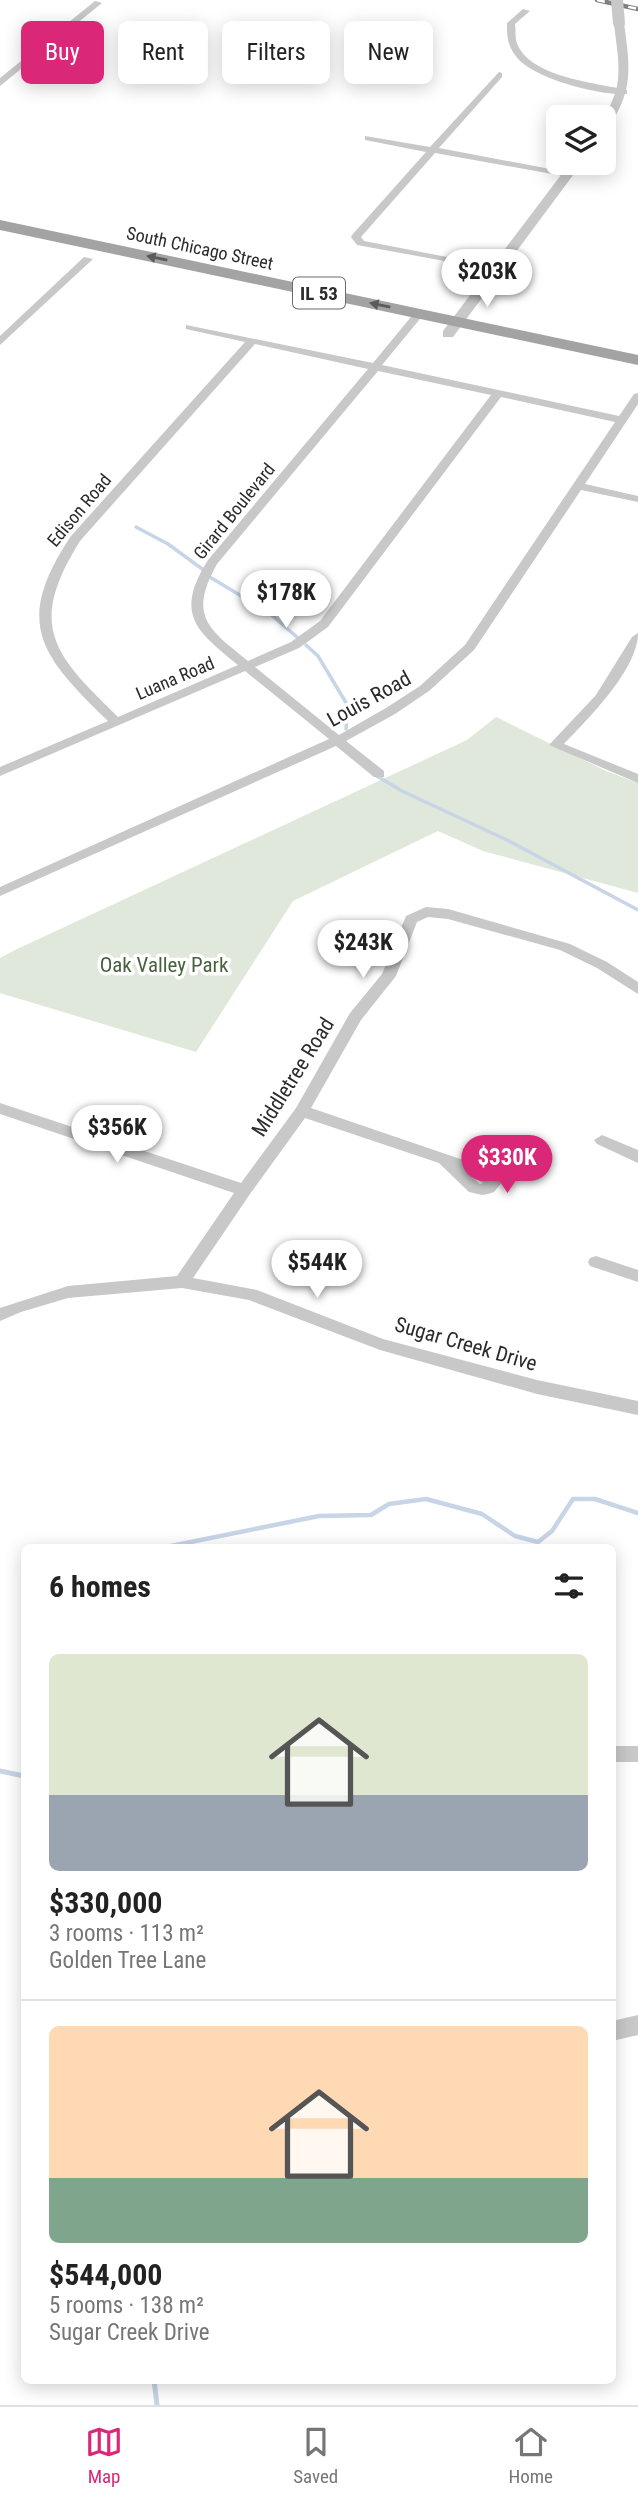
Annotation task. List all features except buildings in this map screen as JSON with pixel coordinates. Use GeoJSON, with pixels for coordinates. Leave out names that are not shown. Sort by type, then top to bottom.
{"type":"FeatureCollection","features":[{"type":"Feature","properties":{"kind":"main road","name":"South Chicago Street"},"geometry":{"type":"LineString","coordinates":[[0,230],[88,259],[414,319]]}},
{"type":"Feature","properties":{"kind":"main road","name":"South Chicago Street"},"geometry":{"type":"LineString","coordinates":[[0,230],[414,319],[638,374]]}},
{"type":"Feature","properties":{"kind":"main road","name":"South Chicago Street"},"geometry":{"type":"LineString","coordinates":[[452,328],[638,360]]}},
{"type":"Feature","properties":{"kind":"street"},"geometry":{"type":"LineString","coordinates":[[616,109],[624,92],[617,0]]}},
{"type":"Feature","properties":{"kind":"street"},"geometry":{"type":"LineString","coordinates":[[0,83],[98,4]]}},
{"type":"Feature","properties":{"kind":"street"},"geometry":{"type":"LineString","coordinates":[[526,11],[511,23],[509,35],[511,46],[529,65],[564,79],[624,92]]}},
{"type":"Feature","properties":{"kind":"street"},"geometry":{"type":"LineString","coordinates":[[495,269],[358,240],[356,237],[499,75]]}},
{"type":"Feature","properties":{"kind":"street"},"geometry":{"type":"LineString","coordinates":[[368,138],[546,171]]}},
{"type":"Feature","properties":{"kind":"street"},"geometry":{"type":"LineString","coordinates":[[452,328],[566,175]]}},
{"type":"Feature","properties":{"kind":"street"},"geometry":{"type":"LineString","coordinates":[[0,342],[88,259]]}},
{"type":"Feature","properties":{"kind":"street","name":"Girard Boulevard"},"geometry":{"type":"LineString","coordinates":[[379,774],[207,634],[197,612],[196,590],[212,563],[414,319]]}},
{"type":"Feature","properties":{"kind":"street"},"geometry":{"type":"LineString","coordinates":[[190,327],[622,420]]}},
{"type":"Feature","properties":{"kind":"street","name":"Edison Road"},"geometry":{"type":"LineString","coordinates":[[116,722],[71,679],[53,653],[45,627],[46,597],[56,564],[75,538],[253,340]]}},
{"type":"Feature","properties":{"kind":"street","name":"Luana Road"},"geometry":{"type":"LineString","coordinates":[[0,772],[295,645],[324,624],[499,392]]}},
{"type":"Feature","properties":{"kind":"street","name":"Louis Road"},"geometry":{"type":"LineString","coordinates":[[0,892],[336,741],[398,708],[450,671],[470,647],[638,396]]}},
{"type":"Feature","properties":{"kind":"street"},"geometry":{"type":"LineString","coordinates":[[579,486],[638,499]]}},
{"type":"Feature","properties":{"kind":"street"},"geometry":{"type":"LineString","coordinates":[[638,638],[601,697],[556,745],[638,779]]}},
{"type":"Feature","properties":{"kind":"street","name":"Middletree Road"},"geometry":{"type":"LineString","coordinates":[[182,1282],[302,1111],[355,1017],[389,976],[411,919],[426,912],[448,914],[565,947],[602,965],[638,989]]}},
{"type":"Feature","properties":{"kind":"street"},"geometry":{"type":"LineString","coordinates":[[0,1108],[244,1190]]}},
{"type":"Feature","properties":{"kind":"street"},"geometry":{"type":"LineString","coordinates":[[302,1111],[444,1159]]}},
{"type":"Feature","properties":{"kind":"street"},"geometry":{"type":"LineString","coordinates":[[602,1140],[638,1157]]}},
{"type":"Feature","properties":{"kind":"street"},"geometry":{"type":"LineString","coordinates":[[596,1262],[638,1276]]}},
{"type":"Feature","properties":{"kind":"street","name":"Sugar Creek Drive"},"geometry":{"type":"LineString","coordinates":[[0,1315],[16,1307],[68,1292],[182,1282],[251,1294],[380,1344],[537,1387],[638,1408]]}},
{"type":"Feature","properties":{"kind":"street"},"geometry":{"type":"LineString","coordinates":[[616,1754],[638,1754]]}},
{"type":"Feature","properties":{"kind":"street"},"geometry":{"type":"LineString","coordinates":[[616,2030],[638,2025]]}},
{"type":"Feature","properties":{"kind":"green space","name":"Oak Valley Park"},"geometry":{"type":"Polygon","coordinates":[[[496,717],[606,771],[638,783],[638,893],[483,851],[438,831],[293,901],[196,1052],[0,993],[0,958],[467,740],[496,717]]]}},
{"type":"Feature","properties":{"kind":"waterway"},"geometry":{"type":"LineString","coordinates":[[136,527],[168,544],[205,571]]}},
{"type":"Feature","properties":{"kind":"waterway"},"geometry":{"type":"LineString","coordinates":[[208,576],[268,612],[298,638]]}},
{"type":"Feature","properties":{"kind":"waterway"},"geometry":{"type":"LineString","coordinates":[[306,645],[318,656],[348,706],[346,729]]}},
{"type":"Feature","properties":{"kind":"waterway"},"geometry":{"type":"LineString","coordinates":[[375,775],[402,791],[507,840],[638,910]]}},
{"type":"Feature","properties":{"kind":"waterway"},"geometry":{"type":"LineString","coordinates":[[181,1544],[319,1516],[371,1515],[389,1504],[426,1499],[482,1514],[515,1536],[538,1542],[552,1531],[573,1499],[595,1499],[638,1513]]}},
{"type":"Feature","properties":{"kind":"waterway"},"geometry":{"type":"LineString","coordinates":[[0,1771],[21,1775]]}},
{"type":"Feature","properties":{"kind":"waterway"},"geometry":{"type":"LineString","coordinates":[[154,2384],[157,2405]]}},
{"type":"Feature","properties":{"kind":"railway"},"geometry":{"type":"LineString","coordinates":[[597,0],[638,9]]}}]}
